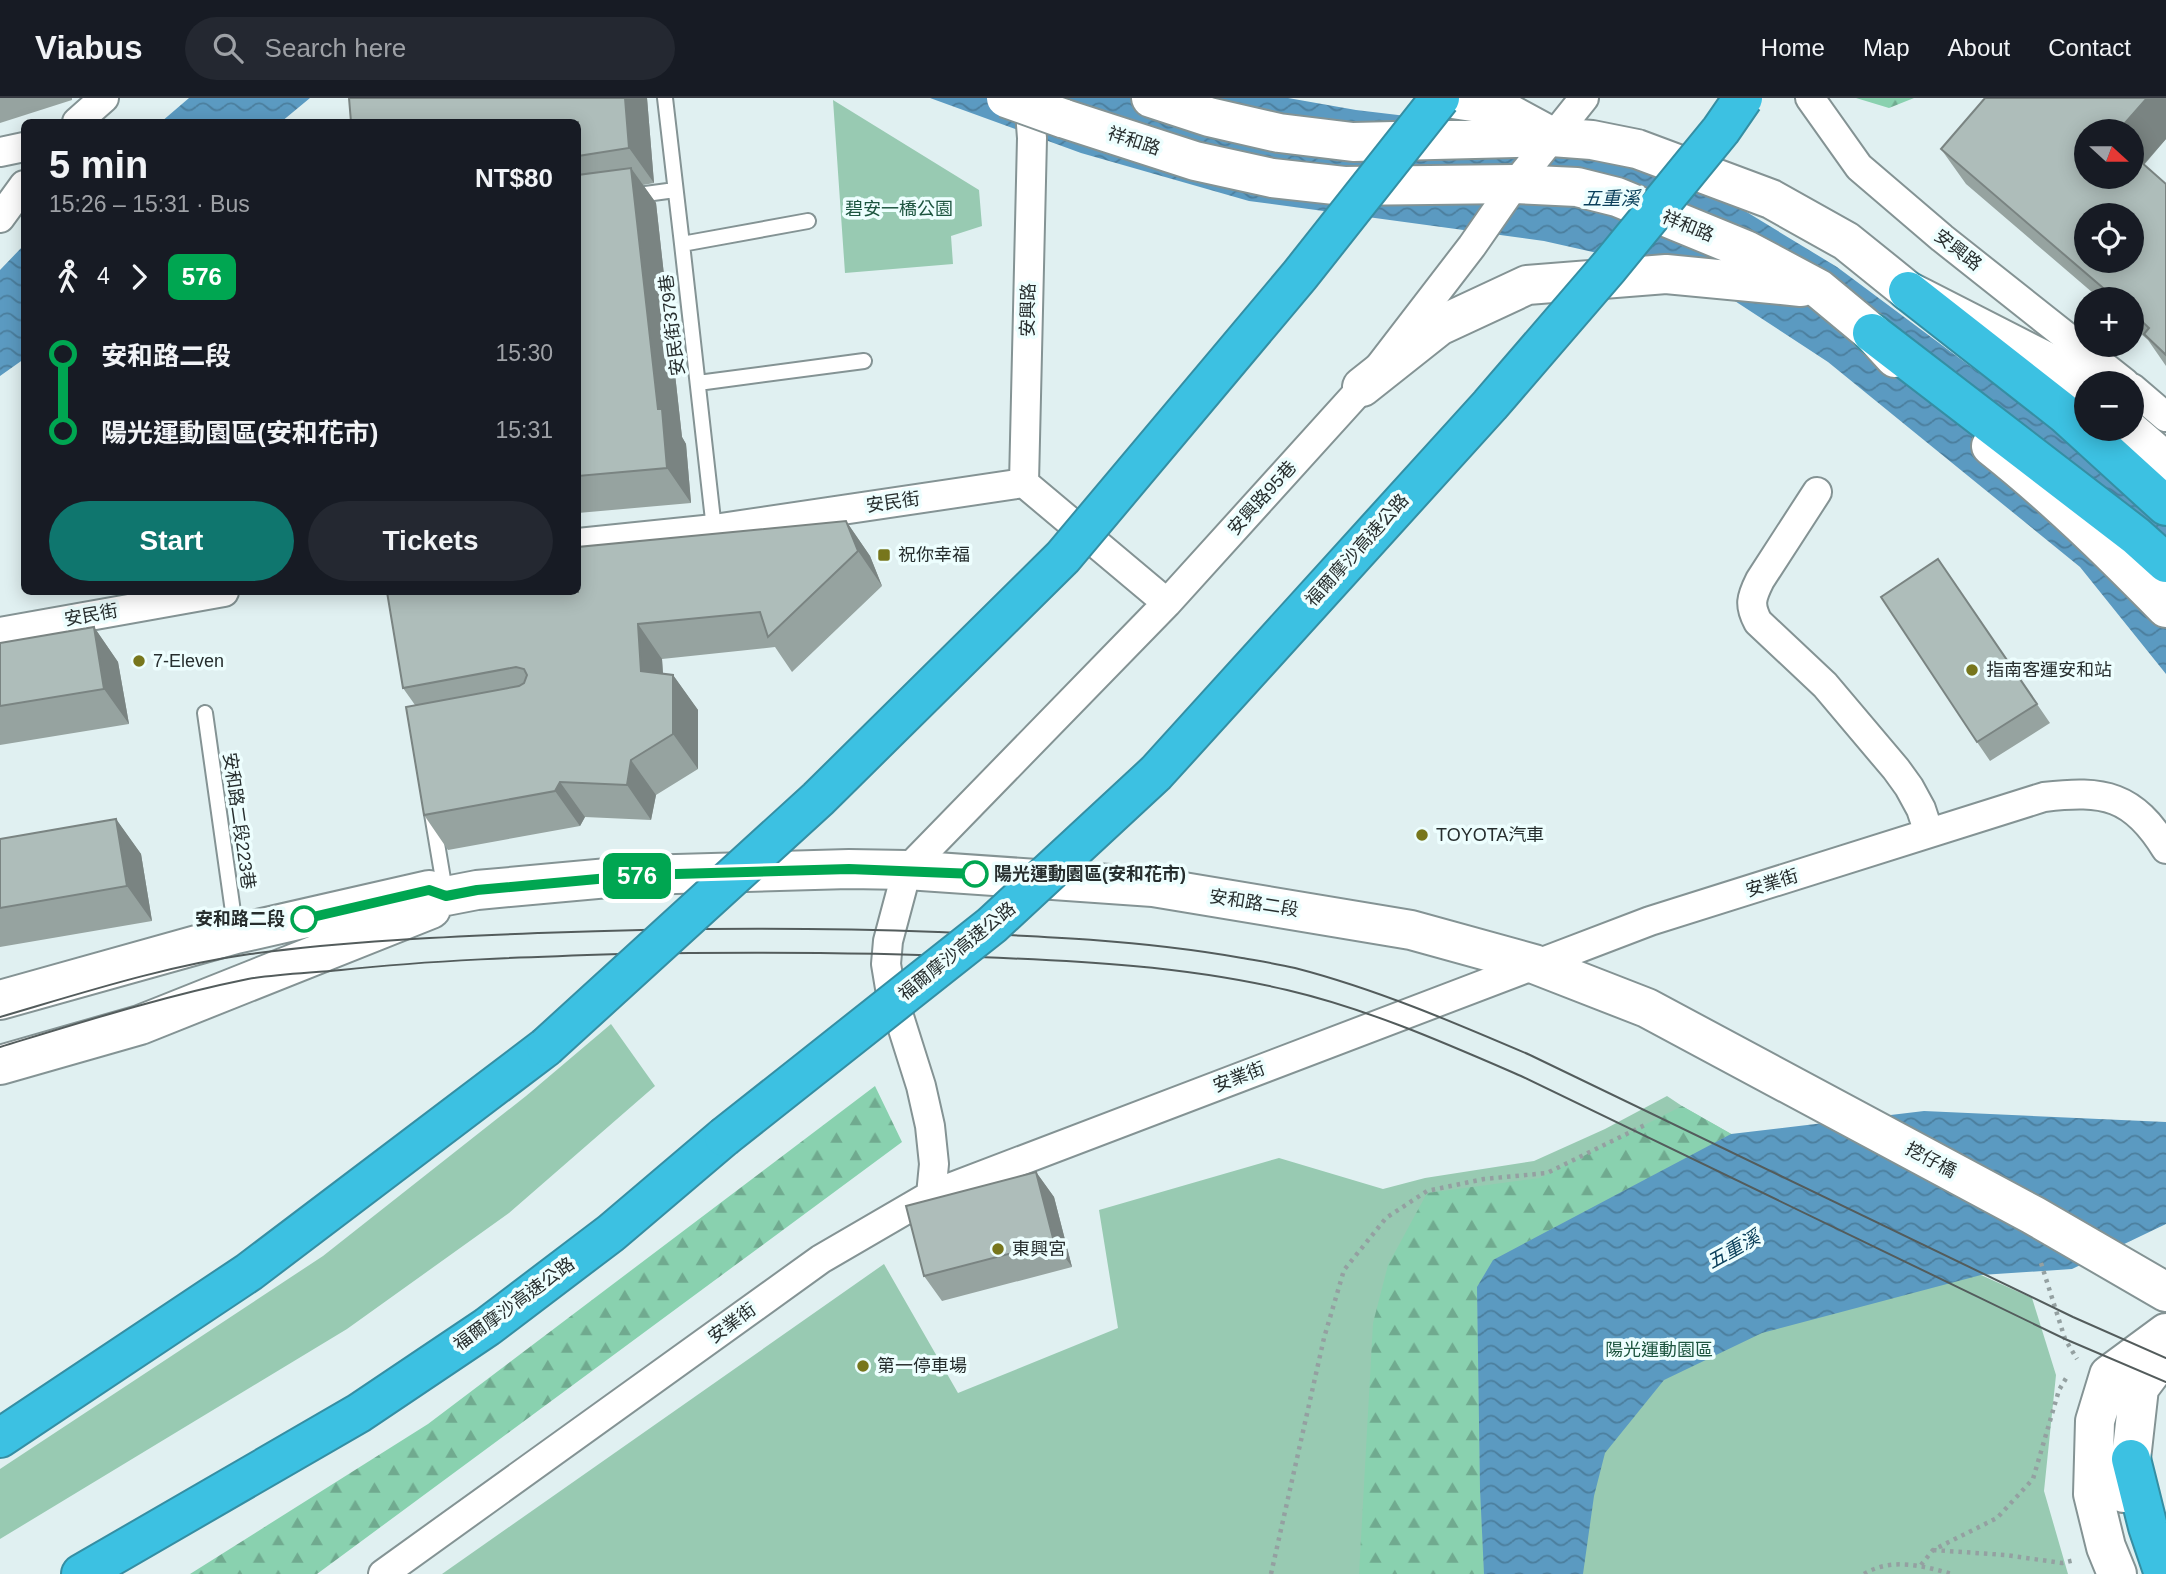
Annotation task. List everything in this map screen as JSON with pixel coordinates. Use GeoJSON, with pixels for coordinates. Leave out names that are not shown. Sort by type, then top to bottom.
{"type":"FeatureCollection","features":[{"type":"Feature","properties":{"kind":"highway"},"geometry":{"type":"LineString","coordinates":[[0,1438],[249,1272],[547,1047],[818,799],[1063,557],[1300,275],[1443,98]]}},
{"type":"Feature","properties":{"kind":"highway","name":"福爾摩沙高速公路"},"geometry":{"type":"LineString","coordinates":[[81,1574],[359,1413],[486,1327],[611,1233],[724,1137],[992,925],[1156,773],[1490,405],[1626,246],[1721,130],[1743,98]]}},
{"type":"Feature","properties":{"kind":"highway"},"geometry":{"type":"LineString","coordinates":[[1908,291],[2065,414],[2166,506]]}},
{"type":"Feature","properties":{"kind":"highway"},"geometry":{"type":"LineString","coordinates":[[1872,333],[2136,536],[2166,563]]}},
{"type":"Feature","properties":{"kind":"highway"},"geometry":{"type":"LineString","coordinates":[[2131,1459],[2148,1527],[2164,1574]]}},
{"type":"Feature","properties":{"kind":"highway"},"geometry":{"type":"LineString","coordinates":[[2166,1541],[2166,1552]]}},
{"type":"Feature","properties":{"kind":"main road","name":"祥和路"},"geometry":{"type":"LineString","coordinates":[[1006,98],[1195,161],[1272,178],[1344,186],[1515,184],[1577,187],[1617,197],[1746,250],[1819,289],[1872,333],[1937,403],[2017,467],[2119,560],[2166,608]]}},
{"type":"Feature","properties":{"kind":"main road"},"geometry":{"type":"LineString","coordinates":[[1151,98],[1209,117],[1279,133],[1353,142],[1552,137],[1592,140],[1637,149],[1771,199],[1846,241],[1908,291],[2059,368],[2074,381]]}},
{"type":"Feature","properties":{"kind":"main road"},"geometry":{"type":"LineString","coordinates":[[1443,98],[1493,105],[1552,137]]}},
{"type":"Feature","properties":{"kind":"main road"},"geometry":{"type":"LineString","coordinates":[[1362,387],[1439,326],[1527,285],[1666,274],[1819,289]]}},
{"type":"Feature","properties":{"kind":"main road"},"geometry":{"type":"LineString","coordinates":[[2142,441],[2166,462]]}},
{"type":"Feature","properties":{"kind":"main road","name":"安和路二段"},"geometry":{"type":"LineString","coordinates":[[0,1000],[236,934],[429,890],[446,896],[477,890],[641,875],[906,870],[1153,887],[1412,930],[1534,964],[1630,1000],[1707,1039]]}},
{"type":"Feature","properties":{"kind":"main road","name":"安和路二段"},"geometry":{"type":"LineString","coordinates":[[0,1065],[141,1025],[432,909],[446,896]]}},
{"type":"Feature","properties":{"kind":"main road","name":"挖仔橋"},"geometry":{"type":"LineString","coordinates":[[1707,1039],[2060,1230],[2159,1288]]}},
{"type":"Feature","properties":{"kind":"main road"},"geometry":{"type":"LineString","coordinates":[[2117,1574],[2106,1547],[2093,1494],[2095,1422],[2109,1375],[2166,1333]]}},
{"type":"Feature","properties":{"kind":"main road"},"geometry":{"type":"LineString","coordinates":[[2139,1574],[2123,1488],[2131,1459],[2139,1388],[2166,1352]]}},
{"type":"Feature","properties":{"kind":"street"},"geometry":{"type":"LineString","coordinates":[[80,119],[104,98]]}},
{"type":"Feature","properties":{"kind":"street","name":"安興路"},"geometry":{"type":"LineString","coordinates":[[1024,483],[1032,138],[1029,98]]}},
{"type":"Feature","properties":{"kind":"street","name":"安興路95巷"},"geometry":{"type":"LineString","coordinates":[[906,870],[1167,603],[1362,387],[1472,246],[1515,184],[1584,98]]}},
{"type":"Feature","properties":{"kind":"street","name":"安興路"},"geometry":{"type":"LineString","coordinates":[[1810,98],[1859,167],[1942,238],[2110,371]]}},
{"type":"Feature","properties":{"kind":"street"},"geometry":{"type":"LineString","coordinates":[[0,152],[21,148]]}},
{"type":"Feature","properties":{"kind":"street"},"geometry":{"type":"LineString","coordinates":[[0,218],[21,189]]}},
{"type":"Feature","properties":{"kind":"street"},"geometry":{"type":"LineString","coordinates":[[2144,398],[2166,417]]}},
{"type":"Feature","properties":{"kind":"street"},"geometry":{"type":"LineString","coordinates":[[1024,483],[1167,603]]}},
{"type":"Feature","properties":{"kind":"street","name":"安民街"},"geometry":{"type":"LineString","coordinates":[[581,543],[714,529],[1024,483]]}},
{"type":"Feature","properties":{"kind":"street"},"geometry":{"type":"LineString","coordinates":[[1817,492],[1760,580],[1753,594],[1751,609],[1758,622],[1825,685],[1896,769],[1921,809],[1929,834]]}},
{"type":"Feature","properties":{"kind":"street","name":"安民街"},"geometry":{"type":"LineString","coordinates":[[0,632],[207,595]]}},
{"type":"Feature","properties":{"kind":"street","name":"安業街"},"geometry":{"type":"LineString","coordinates":[[383,1574],[821,1259],[931,1195],[1650,921],[2044,797],[2080,793],[2112,798],[2134,809],[2153,827],[2166,849]]}},
{"type":"Feature","properties":{"kind":"street"},"geometry":{"type":"LineString","coordinates":[[906,870],[888,941],[886,964],[890,988],[921,1086],[930,1126],[934,1164],[931,1195]]}},
{"type":"Feature","properties":{"kind":"lane","name":"安民街379巷"},"geometry":{"type":"LineString","coordinates":[[665,98],[714,529]]}},
{"type":"Feature","properties":{"kind":"lane"},"geometry":{"type":"LineString","coordinates":[[614,199],[675,190]]}},
{"type":"Feature","properties":{"kind":"lane"},"geometry":{"type":"LineString","coordinates":[[682,244],[808,221]]}},
{"type":"Feature","properties":{"kind":"lane"},"geometry":{"type":"LineString","coordinates":[[698,383],[864,361]]}},
{"type":"Feature","properties":{"kind":"lane","name":"安和路二段223巷"},"geometry":{"type":"LineString","coordinates":[[205,713],[236,934]]}},
{"type":"Feature","properties":{"kind":"lane"},"geometry":{"type":"LineString","coordinates":[[430,803],[446,896]]}},
{"type":"Feature","properties":{"kind":"path"},"geometry":{"type":"LineString","coordinates":[[1271,1574],[1324,1338],[1344,1270],[1386,1218],[1427,1191],[1484,1179],[1547,1173],[1645,1125]]}},
{"type":"Feature","properties":{"kind":"path"},"geometry":{"type":"LineString","coordinates":[[2041,1263],[2065,1339],[2077,1361]]}},
{"type":"Feature","properties":{"kind":"path"},"geometry":{"type":"LineString","coordinates":[[1921,1565],[1933,1550],[1997,1518],[2034,1479],[2059,1390],[2071,1370]]}},
{"type":"Feature","properties":{"kind":"path"},"geometry":{"type":"LineString","coordinates":[[1933,1550],[2006,1555],[2062,1563],[2077,1559]]}},
{"type":"Feature","properties":{"kind":"path"},"geometry":{"type":"LineString","coordinates":[[1864,1574],[1903,1563],[1952,1574]]}},
{"type":"Feature","properties":{"kind":"green space"},"geometry":{"type":"Polygon","coordinates":[[[1856,98],[1914,98],[1889,108],[1856,98]]]}},
{"type":"Feature","properties":{"kind":"green space","name":"碧安一橋公園"},"geometry":{"type":"Polygon","coordinates":[[[833,100],[979,190],[982,226],[951,236],[953,264],[845,273],[833,100]]]}},
{"type":"Feature","properties":{"kind":"green space"},"geometry":{"type":"Polygon","coordinates":[[[611,1024],[655,1086],[509,1213],[347,1329],[0,1539],[0,1469],[323,1256],[526,1096],[611,1024]]]}},
{"type":"Feature","properties":{"kind":"green space"},"geometry":{"type":"Polygon","coordinates":[[[875,1086],[902,1142],[317,1574],[190,1574],[428,1424],[875,1086]]]}},
{"type":"Feature","properties":{"kind":"green space","name":"陽光運動園區"},"geometry":{"type":"Polygon","coordinates":[[[1667,1096],[1981,1275],[2032,1298],[2056,1375],[2044,1491],[2068,1574],[442,1574],[884,1264],[958,1393],[1118,1328],[1099,1210],[1279,1158],[1383,1189],[1425,1178],[1534,1161],[1605,1129],[1667,1096]]]}},
{"type":"Feature","properties":{"kind":"green space"},"geometry":{"type":"Polygon","coordinates":[[[1682,1106],[1731,1134],[1493,1260],[1477,1287],[1484,1574],[1359,1574],[1373,1323],[1388,1265],[1427,1193],[1540,1178],[1682,1106]]]}},
{"type":"Feature","properties":{"kind":"water"},"geometry":{"type":"Polygon","coordinates":[[[189,98],[310,98],[285,119],[164,119],[189,98]]]}},
{"type":"Feature","properties":{"kind":"water","name":"五重溪"},"geometry":{"type":"Polygon","coordinates":[[[930,98],[1288,98],[1356,110],[1633,143],[1837,267],[2166,512],[2166,674],[2080,567],[1828,362],[1695,275],[1544,241],[1249,201],[1081,153],[930,98]]]}},
{"type":"Feature","properties":{"kind":"water"},"geometry":{"type":"Polygon","coordinates":[[[21,248],[21,361],[0,376],[0,270],[21,248]]]}},
{"type":"Feature","properties":{"kind":"water","name":"五重溪"},"geometry":{"type":"Polygon","coordinates":[[[1924,1111],[2166,1122],[2166,1224],[2072,1269],[1981,1275],[1762,1333],[1664,1380],[1605,1453],[1594,1496],[1583,1574],[1484,1574],[1477,1287],[1493,1260],[1731,1134],[1924,1111]]]}},
{"type":"Feature","properties":{"kind":"building"},"geometry":{"type":"Polygon","coordinates":[[[349,98],[625,98],[629,148],[581,156],[581,119],[351,119],[349,98]]]}},
{"type":"Feature","properties":{"kind":"building"},"geometry":{"type":"Polygon","coordinates":[[[1985,98],[2147,98],[2129,119],[2074,119],[2074,189],[2144,189],[2144,165],[2166,184],[2166,355],[2144,334],[2149,328],[2144,323],[2144,287],[2102,287],[2086,273],[2144,273],[2144,203],[2074,203],[2074,263],[1941,149],[1985,98]]]}},
{"type":"Feature","properties":{"kind":"building"},"geometry":{"type":"Polygon","coordinates":[[[631,168],[667,468],[581,476],[581,175],[631,168]]]}},
{"type":"Feature","properties":{"kind":"building"},"geometry":{"type":"Polygon","coordinates":[[[846,521],[858,551],[768,637],[760,612],[638,624],[641,671],[673,675],[673,734],[631,760],[627,785],[560,782],[555,791],[424,815],[406,707],[519,686],[524,683],[527,675],[524,669],[516,667],[403,688],[388,595],[581,595],[581,547],[846,521]]]}},
{"type":"Feature","properties":{"kind":"building","name":"指南客運安和站"},"geometry":{"type":"Polygon","coordinates":[[[1938,559],[2037,704],[1977,742],[1881,597],[1938,559]]]}},
{"type":"Feature","properties":{"kind":"building"},"geometry":{"type":"Polygon","coordinates":[[[94,627],[104,689],[0,706],[0,643],[94,627]]]}},
{"type":"Feature","properties":{"kind":"building"},"geometry":{"type":"Polygon","coordinates":[[[116,819],[127,886],[0,908],[0,839],[116,819]]]}},
{"type":"Feature","properties":{"kind":"building"},"geometry":{"type":"Polygon","coordinates":[[[1036,1172],[1054,1242],[924,1276],[906,1206],[1036,1172]]]}},
{"type":"Feature","properties":{"kind":"tram line"},"geometry":{"type":"LineString","coordinates":[[0,1017],[124,981],[218,959],[322,946],[431,938],[639,930],[838,929],[1052,937],[1204,952],[1282,965],[1325,976],[1414,1007],[1530,1055],[2073,1317],[2166,1358]]}},
{"type":"Feature","properties":{"kind":"tram line"},"geometry":{"type":"LineString","coordinates":[[0,1047],[154,1001],[248,979],[446,961],[620,954],[844,953],[1056,960],[1211,975],[1287,990],[1347,1007],[1464,1051],[2065,1339],[2166,1382]]}},
{"type":"Feature","properties":{"kind":"bus line","name":"576"},"geometry":{"type":"LineString","coordinates":[[304,919],[429,890],[446,896],[477,890],[641,875],[849,869],[975,874]]}},
{"type":"Feature","properties":{"kind":"place","name":"祝你幸福"},"geometry":{"type":"Point","coordinates":[884,555]}},
{"type":"Feature","properties":{"kind":"place","name":"7-Eleven"},"geometry":{"type":"Point","coordinates":[139,661]}},
{"type":"Feature","properties":{"kind":"place","name":"指南客運安和站"},"geometry":{"type":"Point","coordinates":[1972,670]}},
{"type":"Feature","properties":{"kind":"place","name":"TOYOTA汽車"},"geometry":{"type":"Point","coordinates":[1422,835]}},
{"type":"Feature","properties":{"kind":"place","name":"陽光運動園區(安和花市)"},"geometry":{"type":"Point","coordinates":[975,874]}},
{"type":"Feature","properties":{"kind":"place","name":"安和路二段"},"geometry":{"type":"Point","coordinates":[304,919]}},
{"type":"Feature","properties":{"kind":"place","name":"東興宮"},"geometry":{"type":"Point","coordinates":[998,1249]}},
{"type":"Feature","properties":{"kind":"place","name":"第一停車場"},"geometry":{"type":"Point","coordinates":[863,1366]}}]}
